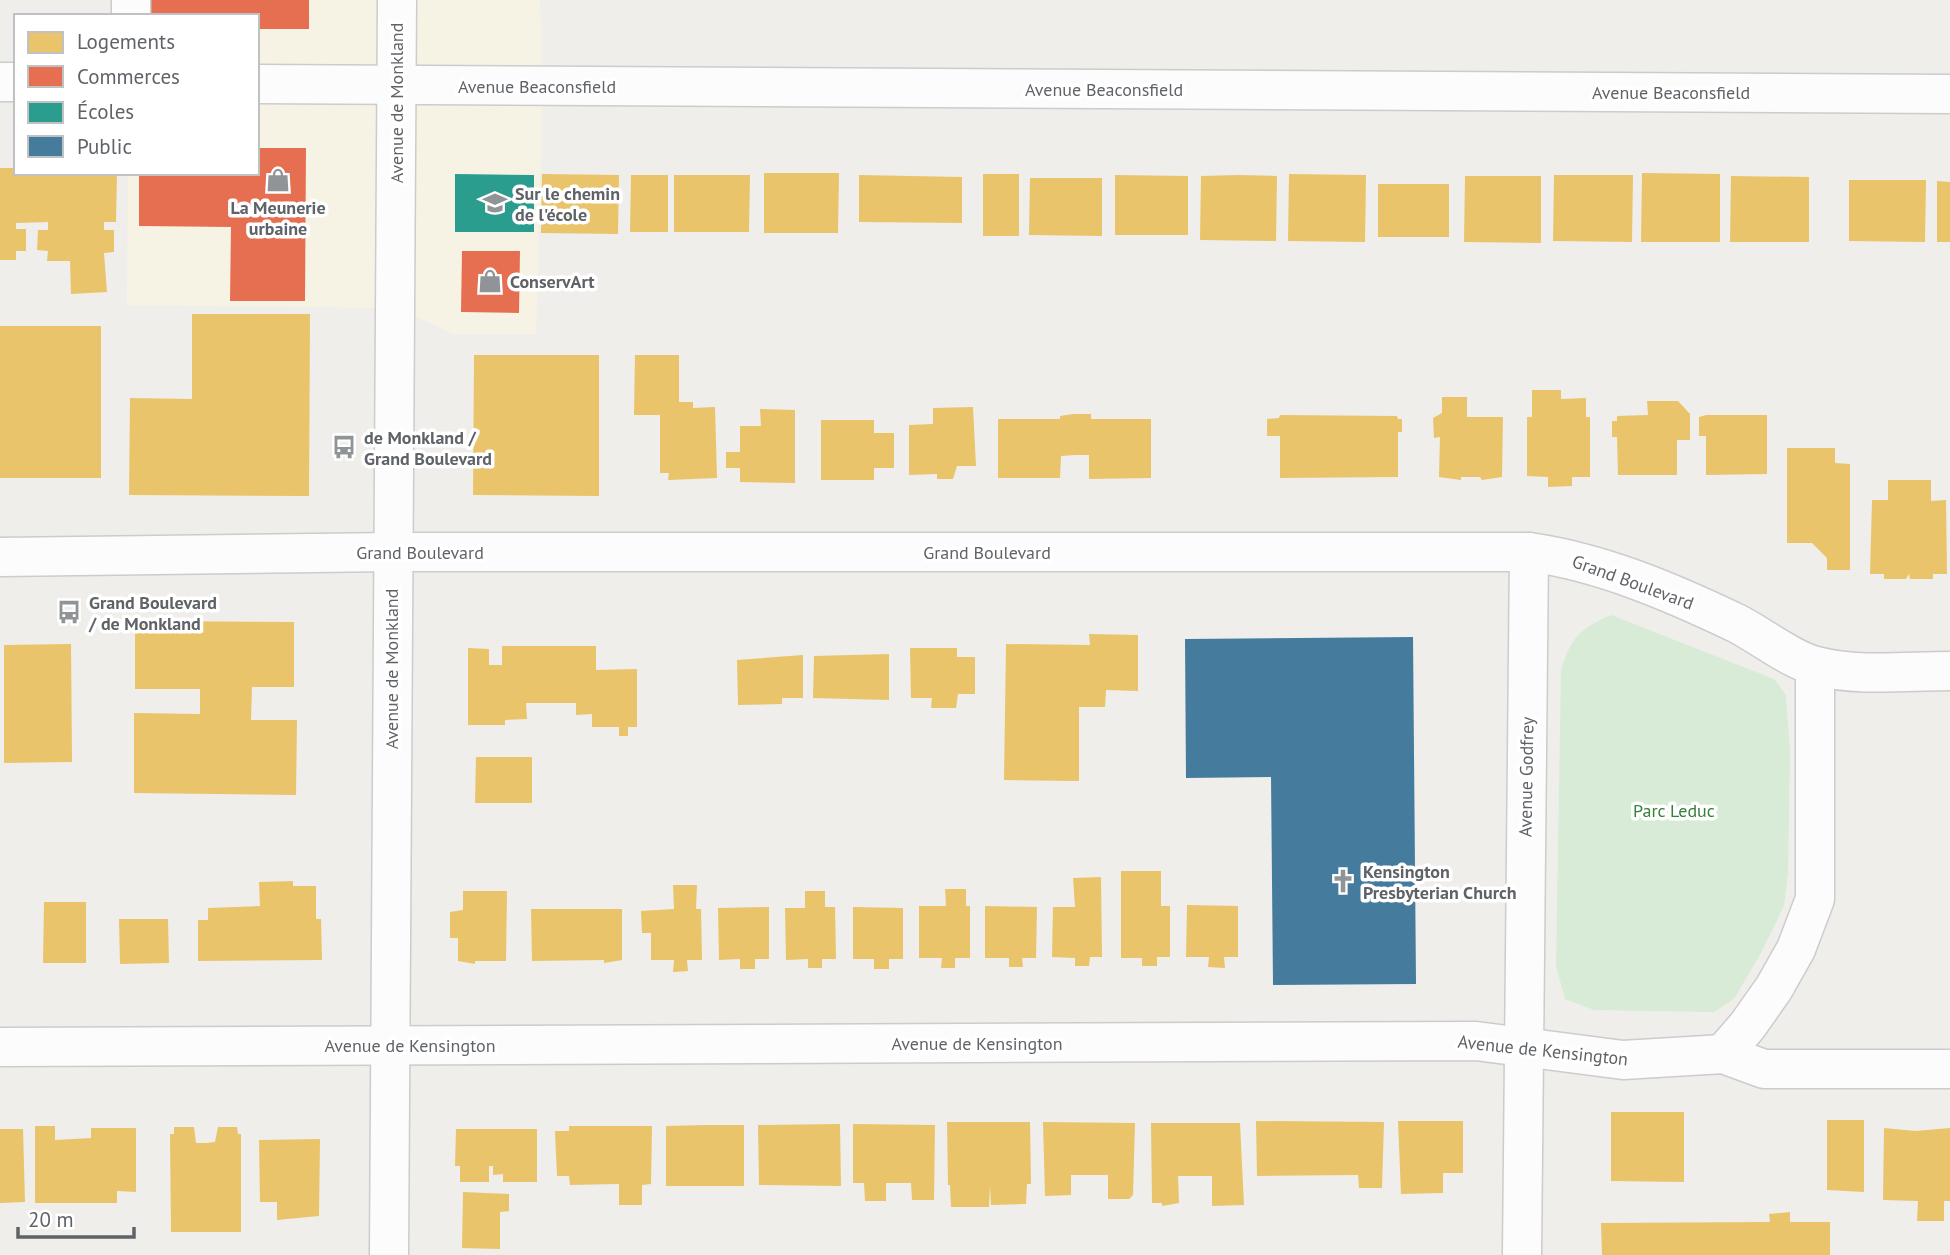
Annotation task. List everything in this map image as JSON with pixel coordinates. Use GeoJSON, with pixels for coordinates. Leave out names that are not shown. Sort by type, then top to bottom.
{"type":"FeatureCollection","features":[{"type":"Feature","properties":{"kind":"street","name":"Avenue de Monkland"},"geometry":{"type":"LineString","coordinates":[[389,1255],[397,0]]}},
{"type":"Feature","properties":{"kind":"street","name":"Avenue Beaconsfield"},"geometry":{"type":"LineString","coordinates":[[259,84],[1950,94]]}},
{"type":"Feature","properties":{"kind":"street","name":"Grand Boulevard"},"geometry":{"type":"LineString","coordinates":[[0,557],[392,552],[1529,552],[1574,558],[1659,590],[1736,623],[1815,666],[1867,671],[1950,671]]}},
{"type":"Feature","properties":{"kind":"street","name":"Avenue Godfrey"},"geometry":{"type":"LineString","coordinates":[[1522,1255],[1529,552]]}},
{"type":"Feature","properties":{"kind":"street"},"geometry":{"type":"LineString","coordinates":[[1723,1054],[1774,988],[1796,949],[1815,899],[1815,666]]}},
{"type":"Feature","properties":{"kind":"street","name":"Avenue de Kensington"},"geometry":{"type":"LineString","coordinates":[[0,1046],[1476,1041],[1623,1060],[1723,1054],[1764,1069],[1950,1069]]}},
{"type":"Feature","properties":{"kind":"shaded area"},"geometry":{"type":"Polygon","coordinates":[[[131,0],[540,0],[543,85],[536,334],[454,334],[397,308],[127,305],[128,175],[259,175],[259,14],[131,0]]]}},
{"type":"Feature","properties":{"kind":"green space","name":"Parc Leduc"},"geometry":{"type":"Polygon","coordinates":[[[1611,615],[1774,679],[1786,695],[1790,753],[1788,873],[1784,906],[1734,999],[1714,1012],[1594,1010],[1565,999],[1556,966],[1561,670],[1578,635],[1611,615]]]}},
{"type":"Feature","properties":{"kind":"building: Logements"},"geometry":{"type":"Polygon","coordinates":[[[0,168],[14,168],[14,175],[117,175],[116,222],[104,222],[104,230],[114,230],[114,252],[104,253],[107,292],[71,294],[70,261],[47,261],[48,251],[37,250],[38,230],[48,230],[48,222],[16,223],[16,229],[26,229],[26,251],[16,251],[16,260],[0,260],[0,168]]]}},
{"type":"Feature","properties":{"kind":"building: Logements"},"geometry":{"type":"Polygon","coordinates":[[[764,173],[839,173],[838,233],[764,233],[764,173]]]}},
{"type":"Feature","properties":{"kind":"building: Logements"},"geometry":{"type":"Polygon","coordinates":[[[1642,173],[1720,174],[1720,242],[1641,242],[1642,173]]]}},
{"type":"Feature","properties":{"kind":"building: Logements"},"geometry":{"type":"Polygon","coordinates":[[[542,174],[619,175],[618,234],[541,233],[542,174]]]}},
{"type":"Feature","properties":{"kind":"building: Logements"},"geometry":{"type":"Polygon","coordinates":[[[983,174],[1019,174],[1019,236],[983,236],[983,174]]]}},
{"type":"Feature","properties":{"kind":"building: Logements"},"geometry":{"type":"Polygon","coordinates":[[[1289,174],[1366,175],[1365,242],[1288,241],[1289,174]]]}},
{"type":"Feature","properties":{"kind":"building: Logements"},"geometry":{"type":"Polygon","coordinates":[[[631,175],[668,175],[668,232],[630,232],[631,175]]]}},
{"type":"Feature","properties":{"kind":"building: Logements"},"geometry":{"type":"Polygon","coordinates":[[[674,175],[750,175],[749,232],[674,232],[674,175]]]}},
{"type":"Feature","properties":{"kind":"building: Logements"},"geometry":{"type":"Polygon","coordinates":[[[859,175],[962,177],[962,223],[859,222],[859,175]]]}},
{"type":"Feature","properties":{"kind":"building: Logements"},"geometry":{"type":"Polygon","coordinates":[[[1115,175],[1188,176],[1188,235],[1115,235],[1115,175]]]}},
{"type":"Feature","properties":{"kind":"building: Logements"},"geometry":{"type":"Polygon","coordinates":[[[1554,175],[1633,175],[1632,242],[1553,241],[1554,175]]]}},
{"type":"Feature","properties":{"kind":"building: Logements"},"geometry":{"type":"Polygon","coordinates":[[[1201,176],[1277,176],[1276,241],[1200,240],[1201,176]]]}},
{"type":"Feature","properties":{"kind":"building: Logements"},"geometry":{"type":"Polygon","coordinates":[[[1465,176],[1541,176],[1541,243],[1464,242],[1465,176]]]}},
{"type":"Feature","properties":{"kind":"building: Logements"},"geometry":{"type":"Polygon","coordinates":[[[1731,176],[1809,177],[1809,242],[1730,242],[1731,176]]]}},
{"type":"Feature","properties":{"kind":"building: Logements"},"geometry":{"type":"Polygon","coordinates":[[[1030,178],[1102,178],[1102,236],[1029,235],[1030,178]]]}},
{"type":"Feature","properties":{"kind":"building: Logements"},"geometry":{"type":"Polygon","coordinates":[[[1849,180],[1926,180],[1925,242],[1849,241],[1849,180]]]}},
{"type":"Feature","properties":{"kind":"building: Logements"},"geometry":{"type":"Polygon","coordinates":[[[1937,181],[1950,182],[1950,242],[1937,242],[1937,181]]]}},
{"type":"Feature","properties":{"kind":"building: Logements"},"geometry":{"type":"Polygon","coordinates":[[[1378,184],[1449,184],[1449,237],[1378,237],[1378,184]]]}},
{"type":"Feature","properties":{"kind":"building: Logements"},"geometry":{"type":"Polygon","coordinates":[[[192,314],[310,314],[309,496],[129,495],[130,398],[192,399],[192,314]]]}},
{"type":"Feature","properties":{"kind":"building: Logements"},"geometry":{"type":"Polygon","coordinates":[[[0,326],[101,326],[101,478],[0,478],[0,326]]]}},
{"type":"Feature","properties":{"kind":"building: Logements"},"geometry":{"type":"Polygon","coordinates":[[[474,355],[599,355],[599,496],[473,495],[474,355]]]}},
{"type":"Feature","properties":{"kind":"building: Logements"},"geometry":{"type":"Polygon","coordinates":[[[635,355],[679,355],[679,402],[693,402],[693,408],[715,407],[717,478],[668,480],[669,473],[660,473],[660,415],[634,415],[635,355]]]}},
{"type":"Feature","properties":{"kind":"building: Logements"},"geometry":{"type":"Polygon","coordinates":[[[1532,390],[1561,390],[1561,399],[1586,398],[1586,417],[1590,417],[1590,477],[1572,477],[1572,486],[1548,487],[1548,477],[1527,476],[1527,417],[1532,417],[1532,390]]]}},
{"type":"Feature","properties":{"kind":"building: Logements"},"geometry":{"type":"Polygon","coordinates":[[[1442,397],[1467,397],[1467,417],[1503,417],[1502,477],[1482,480],[1480,477],[1461,477],[1461,480],[1439,477],[1440,437],[1434,438],[1433,418],[1442,413],[1442,397]]]}},
{"type":"Feature","properties":{"kind":"building: Logements"},"geometry":{"type":"Polygon","coordinates":[[[1647,401],[1678,401],[1690,414],[1690,440],[1677,440],[1677,475],[1618,475],[1617,437],[1612,437],[1612,421],[1617,421],[1617,416],[1648,415],[1647,401]]]}},
{"type":"Feature","properties":{"kind":"building: Logements"},"geometry":{"type":"Polygon","coordinates":[[[973,407],[976,466],[957,466],[953,479],[937,479],[937,474],[909,475],[909,425],[933,424],[933,408],[973,407]]]}},
{"type":"Feature","properties":{"kind":"building: Logements"},"geometry":{"type":"Polygon","coordinates":[[[760,409],[795,410],[795,483],[740,482],[740,468],[726,468],[726,452],[740,452],[740,426],[761,426],[760,409]]]}},
{"type":"Feature","properties":{"kind":"building: Logements"},"geometry":{"type":"Polygon","coordinates":[[[1091,414],[1091,419],[1151,419],[1151,478],[1089,479],[1089,455],[1075,455],[1061,456],[1060,478],[998,478],[998,419],[1060,419],[1060,416],[1091,414]]]}},
{"type":"Feature","properties":{"kind":"building: Logements"},"geometry":{"type":"Polygon","coordinates":[[[1280,415],[1397,416],[1402,419],[1402,432],[1398,432],[1398,477],[1280,478],[1280,436],[1267,436],[1267,419],[1279,418],[1280,415]]]}},
{"type":"Feature","properties":{"kind":"building: Logements"},"geometry":{"type":"Polygon","coordinates":[[[1767,415],[1767,474],[1706,475],[1706,436],[1699,436],[1699,417],[1767,415]]]}},
{"type":"Feature","properties":{"kind":"building: Logements"},"geometry":{"type":"Polygon","coordinates":[[[821,420],[874,420],[874,433],[894,433],[894,468],[874,468],[874,480],[821,480],[821,420]]]}},
{"type":"Feature","properties":{"kind":"building: Logements"},"geometry":{"type":"Polygon","coordinates":[[[1787,448],[1835,448],[1835,463],[1850,464],[1850,570],[1827,570],[1827,558],[1812,543],[1787,543],[1787,448]]]}},
{"type":"Feature","properties":{"kind":"building: Logements"},"geometry":{"type":"Polygon","coordinates":[[[1888,480],[1931,480],[1931,501],[1946,500],[1947,574],[1933,574],[1933,579],[1910,579],[1909,574],[1906,579],[1884,579],[1884,574],[1870,574],[1872,500],[1888,500],[1888,480]]]}},
{"type":"Feature","properties":{"kind":"building: Logements"},"geometry":{"type":"Polygon","coordinates":[[[135,621],[294,622],[294,687],[252,687],[251,720],[297,720],[296,795],[134,793],[134,713],[200,714],[200,689],[135,689],[135,621]]]}},
{"type":"Feature","properties":{"kind":"building: Logements"},"geometry":{"type":"Polygon","coordinates":[[[1089,634],[1138,635],[1138,691],[1106,690],[1105,707],[1079,707],[1079,781],[1004,780],[1006,644],[1090,645],[1089,634]]]}},
{"type":"Feature","properties":{"kind":"building: Logements"},"geometry":{"type":"Polygon","coordinates":[[[71,644],[72,762],[4,763],[4,645],[71,644]]]}},
{"type":"Feature","properties":{"kind":"building: Logements"},"geometry":{"type":"Polygon","coordinates":[[[502,646],[596,646],[596,670],[637,669],[637,727],[628,727],[628,736],[619,736],[619,727],[592,727],[592,714],[576,715],[576,703],[526,703],[527,719],[505,720],[505,725],[468,725],[468,648],[489,649],[489,665],[502,665],[502,646]]]}},
{"type":"Feature","properties":{"kind":"building: Logements"},"geometry":{"type":"Polygon","coordinates":[[[910,648],[957,648],[957,657],[975,657],[975,694],[958,694],[956,708],[931,708],[932,698],[911,698],[910,648]]]}},
{"type":"Feature","properties":{"kind":"building: Logements"},"geometry":{"type":"Polygon","coordinates":[[[889,654],[889,700],[813,698],[814,656],[889,654]]]}},
{"type":"Feature","properties":{"kind":"building: Logements"},"geometry":{"type":"Polygon","coordinates":[[[803,655],[803,698],[782,698],[782,704],[738,705],[737,660],[803,655]]]}},
{"type":"Feature","properties":{"kind":"building: Logements"},"geometry":{"type":"Polygon","coordinates":[[[476,757],[532,757],[532,803],[475,803],[476,757]]]}},
{"type":"Feature","properties":{"kind":"building: Logements"},"geometry":{"type":"Polygon","coordinates":[[[1121,871],[1161,871],[1161,906],[1170,906],[1170,957],[1157,957],[1157,966],[1142,966],[1142,958],[1121,958],[1121,871]]]}},
{"type":"Feature","properties":{"kind":"building: Logements"},"geometry":{"type":"Polygon","coordinates":[[[1101,877],[1102,957],[1090,957],[1089,966],[1075,966],[1075,958],[1052,957],[1053,907],[1075,907],[1073,878],[1101,877]]]}},
{"type":"Feature","properties":{"kind":"building: Logements"},"geometry":{"type":"Polygon","coordinates":[[[293,881],[293,886],[316,886],[316,919],[321,919],[322,960],[198,961],[198,920],[208,920],[208,908],[260,906],[259,882],[293,881]]]}},
{"type":"Feature","properties":{"kind":"building: Logements"},"geometry":{"type":"Polygon","coordinates":[[[673,885],[697,885],[696,909],[701,909],[702,960],[687,960],[688,971],[673,972],[674,960],[651,960],[651,933],[642,933],[641,911],[674,909],[673,885]]]}},
{"type":"Feature","properties":{"kind":"building: Logements"},"geometry":{"type":"Polygon","coordinates":[[[945,889],[966,889],[966,906],[970,906],[970,958],[955,958],[955,968],[941,968],[942,958],[919,958],[919,906],[946,906],[945,889]]]}},
{"type":"Feature","properties":{"kind":"building: Logements"},"geometry":{"type":"Polygon","coordinates":[[[463,891],[507,891],[506,961],[475,961],[475,964],[458,961],[458,938],[450,938],[450,912],[463,910],[463,891]]]}},
{"type":"Feature","properties":{"kind":"building: Logements"},"geometry":{"type":"Polygon","coordinates":[[[805,891],[825,891],[825,907],[835,907],[836,959],[822,959],[822,968],[808,968],[808,959],[786,960],[785,908],[805,908],[805,891]]]}},
{"type":"Feature","properties":{"kind":"building: Logements"},"geometry":{"type":"Polygon","coordinates":[[[44,902],[86,902],[86,963],[43,963],[44,902]]]}},
{"type":"Feature","properties":{"kind":"building: Logements"},"geometry":{"type":"Polygon","coordinates":[[[1187,905],[1238,906],[1238,957],[1224,957],[1225,968],[1208,967],[1209,957],[1186,957],[1187,905]]]}},
{"type":"Feature","properties":{"kind":"building: Logements"},"geometry":{"type":"Polygon","coordinates":[[[985,906],[1037,907],[1036,958],[1022,958],[1023,967],[1009,967],[1009,958],[985,958],[985,906]]]}},
{"type":"Feature","properties":{"kind":"building: Logements"},"geometry":{"type":"Polygon","coordinates":[[[769,907],[769,959],[755,959],[755,969],[740,969],[740,959],[719,960],[718,908],[769,907]]]}},
{"type":"Feature","properties":{"kind":"building: Logements"},"geometry":{"type":"Polygon","coordinates":[[[853,907],[903,908],[903,959],[889,959],[889,969],[874,969],[874,959],[853,959],[853,907]]]}},
{"type":"Feature","properties":{"kind":"building: Logements"},"geometry":{"type":"Polygon","coordinates":[[[531,909],[622,909],[622,960],[604,963],[604,960],[532,961],[531,909]]]}},
{"type":"Feature","properties":{"kind":"building: Logements"},"geometry":{"type":"Polygon","coordinates":[[[119,919],[168,919],[169,963],[120,964],[119,919]]]}},
{"type":"Feature","properties":{"kind":"building: Logements"},"geometry":{"type":"Polygon","coordinates":[[[1611,1112],[1684,1112],[1684,1182],[1611,1181],[1611,1112]]]}},
{"type":"Feature","properties":{"kind":"building: Logements"},"geometry":{"type":"Polygon","coordinates":[[[1827,1120],[1864,1120],[1864,1192],[1827,1190],[1827,1120]]]}},
{"type":"Feature","properties":{"kind":"building: Logements"},"geometry":{"type":"Polygon","coordinates":[[[1256,1121],[1384,1122],[1382,1188],[1359,1188],[1358,1175],[1257,1176],[1256,1121]]]}},
{"type":"Feature","properties":{"kind":"building: Logements"},"geometry":{"type":"Polygon","coordinates":[[[1398,1121],[1463,1121],[1463,1173],[1443,1173],[1443,1193],[1401,1194],[1398,1121]]]}},
{"type":"Feature","properties":{"kind":"building: Logements"},"geometry":{"type":"Polygon","coordinates":[[[947,1122],[1030,1122],[1031,1184],[1027,1184],[1026,1204],[991,1205],[990,1185],[989,1207],[951,1207],[947,1122]]]}},
{"type":"Feature","properties":{"kind":"building: Logements"},"geometry":{"type":"Polygon","coordinates":[[[1043,1122],[1135,1123],[1133,1195],[1129,1199],[1108,1199],[1108,1175],[1071,1175],[1071,1195],[1045,1196],[1043,1122]]]}},
{"type":"Feature","properties":{"kind":"building: Logements"},"geometry":{"type":"Polygon","coordinates":[[[1151,1123],[1240,1123],[1244,1205],[1212,1206],[1212,1176],[1178,1176],[1179,1203],[1162,1206],[1162,1203],[1152,1203],[1151,1123]]]}},
{"type":"Feature","properties":{"kind":"building: Logements"},"geometry":{"type":"Polygon","coordinates":[[[840,1124],[841,1186],[759,1185],[758,1125],[840,1124]]]}},
{"type":"Feature","properties":{"kind":"building: Logements"},"geometry":{"type":"Polygon","coordinates":[[[853,1124],[935,1125],[934,1200],[912,1200],[911,1183],[886,1183],[886,1201],[865,1201],[864,1183],[853,1183],[853,1124]]]}},
{"type":"Feature","properties":{"kind":"building: Logements"},"geometry":{"type":"Polygon","coordinates":[[[744,1125],[744,1186],[666,1186],[666,1126],[744,1125]]]}},
{"type":"Feature","properties":{"kind":"building: Logements"},"geometry":{"type":"Polygon","coordinates":[[[35,1126],[55,1126],[55,1140],[91,1138],[91,1128],[136,1128],[136,1192],[117,1191],[117,1203],[35,1203],[35,1126]]]}},
{"type":"Feature","properties":{"kind":"building: Logements"},"geometry":{"type":"Polygon","coordinates":[[[569,1126],[652,1126],[651,1184],[642,1185],[642,1205],[619,1205],[619,1184],[570,1185],[569,1176],[557,1176],[555,1131],[569,1131],[569,1126]]]}},
{"type":"Feature","properties":{"kind":"building: Logements"},"geometry":{"type":"Polygon","coordinates":[[[174,1127],[194,1127],[196,1143],[206,1143],[215,1142],[218,1127],[237,1127],[238,1134],[241,1134],[241,1232],[171,1232],[170,1134],[174,1134],[174,1127]]]}},
{"type":"Feature","properties":{"kind":"building: Logements"},"geometry":{"type":"Polygon","coordinates":[[[1884,1128],[1915,1131],[1950,1128],[1950,1201],[1944,1201],[1944,1221],[1917,1221],[1918,1201],[1883,1200],[1884,1128]]]}},
{"type":"Feature","properties":{"kind":"building: Logements"},"geometry":{"type":"Polygon","coordinates":[[[0,1129],[23,1129],[25,1202],[0,1203],[0,1129]]]}},
{"type":"Feature","properties":{"kind":"building: Logements"},"geometry":{"type":"Polygon","coordinates":[[[456,1129],[537,1129],[537,1182],[503,1182],[503,1174],[493,1175],[493,1166],[489,1166],[489,1182],[460,1182],[460,1166],[455,1166],[456,1129]]]}},
{"type":"Feature","properties":{"kind":"building: Logements"},"geometry":{"type":"Polygon","coordinates":[[[320,1139],[319,1216],[277,1220],[277,1202],[260,1202],[259,1140],[320,1139]]]}},
{"type":"Feature","properties":{"kind":"building: Logements"},"geometry":{"type":"Polygon","coordinates":[[[463,1192],[509,1194],[509,1211],[500,1212],[500,1249],[462,1248],[463,1192]]]}},
{"type":"Feature","properties":{"kind":"building: Logements"},"geometry":{"type":"Polygon","coordinates":[[[1790,1212],[1790,1222],[1830,1222],[1830,1255],[1602,1255],[1601,1223],[1770,1222],[1769,1214],[1790,1212]]]}},
{"type":"Feature","properties":{"kind":"building: Commerces"},"geometry":{"type":"Polygon","coordinates":[[[141,0],[309,0],[309,29],[259,29],[259,14],[141,14],[141,0]]]}},
{"type":"Feature","properties":{"kind":"building: Commerces"},"geometry":{"type":"Polygon","coordinates":[[[259,148],[306,148],[305,301],[230,301],[231,227],[139,226],[139,175],[259,175],[259,148]]]}},
{"type":"Feature","properties":{"kind":"building: Commerces","name":"ConservArt"},"geometry":{"type":"Polygon","coordinates":[[[462,251],[520,251],[519,313],[461,312],[462,251]]]}},
{"type":"Feature","properties":{"kind":"building: Écoles","name":"Sur le chemin de l'école"},"geometry":{"type":"Polygon","coordinates":[[[455,174],[534,175],[534,232],[455,232],[455,174]]]}},
{"type":"Feature","properties":{"kind":"building: Public","name":"Kensington Presbyterian Church"},"geometry":{"type":"Polygon","coordinates":[[[1413,637],[1416,984],[1273,985],[1271,777],[1186,778],[1185,639],[1413,637]]]}},
{"type":"Feature","properties":{"kind":"place","name":"La Meunerie urbaine"},"geometry":{"type":"Point","coordinates":[278,180]}},
{"type":"Feature","properties":{"kind":"place","name":"Sur le chemin de l'école"},"geometry":{"type":"Point","coordinates":[495,203]}},
{"type":"Feature","properties":{"kind":"place","name":"ConservArt"},"geometry":{"type":"Point","coordinates":[490,281]}},
{"type":"Feature","properties":{"kind":"place","name":"de Monkland / Grand Boulevard"},"geometry":{"type":"Point","coordinates":[344,447]}},
{"type":"Feature","properties":{"kind":"place","name":"Grand Boulevard / de Monkland"},"geometry":{"type":"Point","coordinates":[69,612]}},
{"type":"Feature","properties":{"kind":"place","name":"Kensington Presbyterian Church"},"geometry":{"type":"Point","coordinates":[1343,881]}}]}
